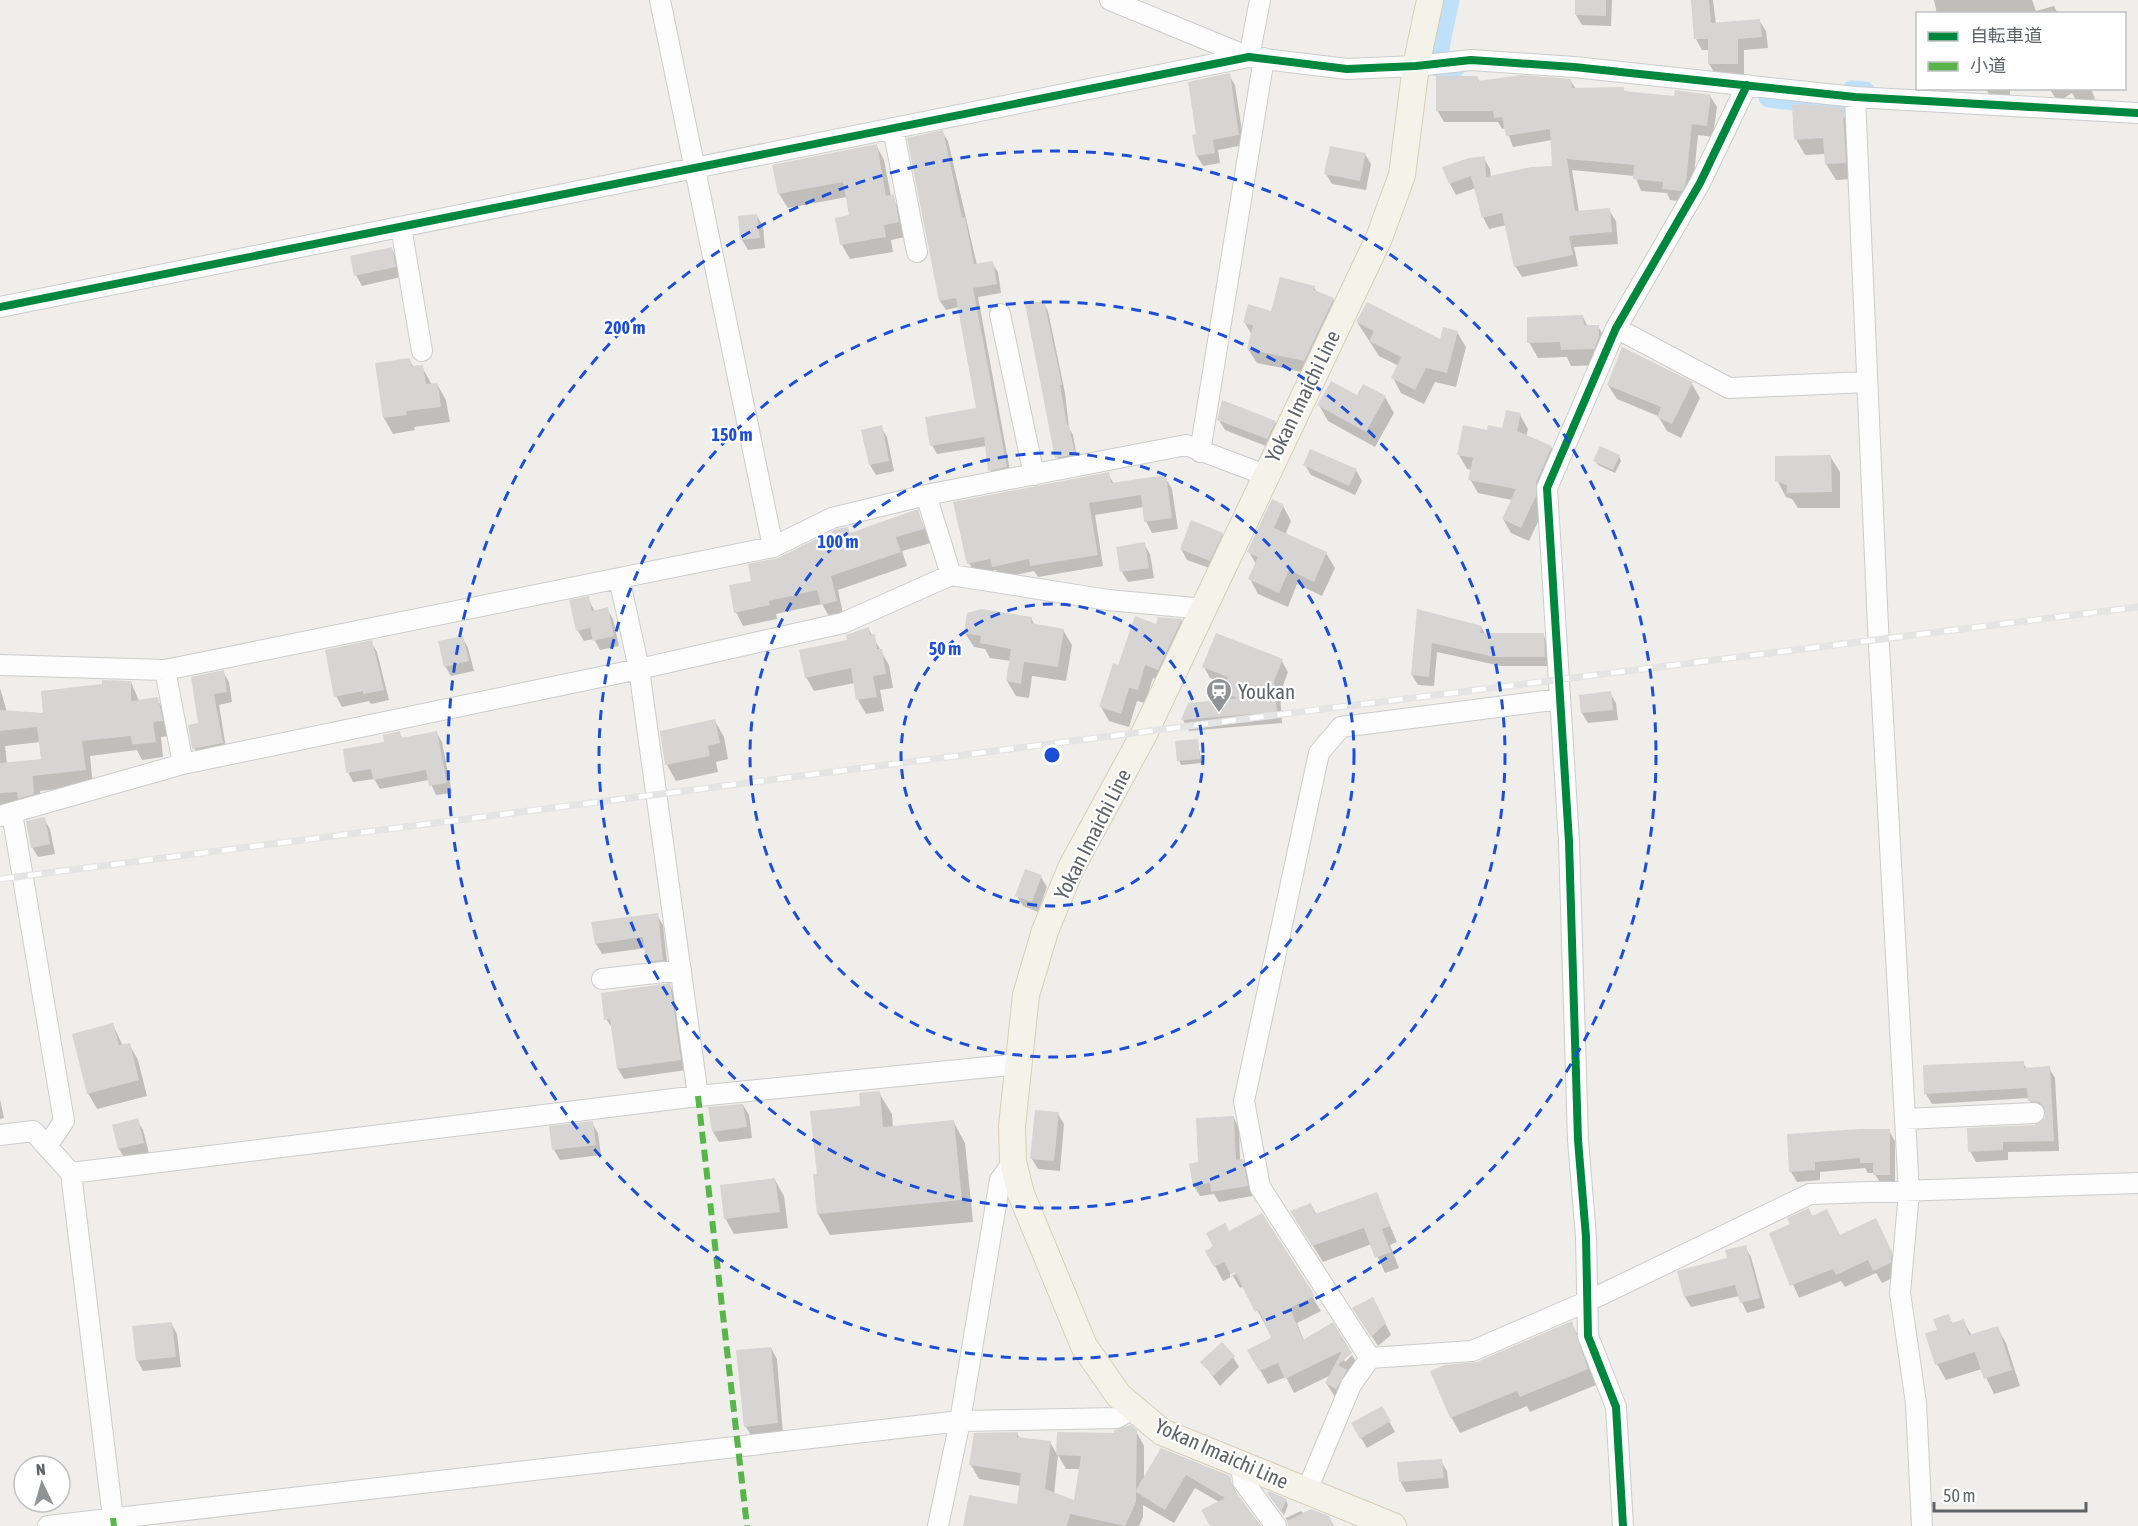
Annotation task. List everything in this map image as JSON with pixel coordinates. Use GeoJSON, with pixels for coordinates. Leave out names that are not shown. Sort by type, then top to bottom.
{"type":"FeatureCollection","features":[{"type":"Feature","properties":{"kind":"main road","name":"Yokan Imaichi Line"},"geometry":{"type":"LineString","coordinates":[[1393,1526],[1162,1432],[1132,1409],[1100,1372],[1084,1346],[1021,1194],[1013,1162],[1012,1126],[1026,995],[1045,931],[1071,868],[1145,732],[1205,609],[1264,475],[1383,228],[1402,175],[1416,66],[1430,0]]}},
{"type":"Feature","properties":{"kind":"street"},"geometry":{"type":"LineString","coordinates":[[660,0],[773,547]]}},
{"type":"Feature","properties":{"kind":"street"},"geometry":{"type":"LineString","coordinates":[[1110,0],[1256,57],[1347,69],[1416,66],[1471,60],[1574,67],[1855,97],[2138,112]]}},
{"type":"Feature","properties":{"kind":"street"},"geometry":{"type":"LineString","coordinates":[[1200,452],[1256,57],[1260,0]]}},
{"type":"Feature","properties":{"kind":"street"},"geometry":{"type":"LineString","coordinates":[[0,306],[1256,57]]}},
{"type":"Feature","properties":{"kind":"street"},"geometry":{"type":"LineString","coordinates":[[1623,1526],[1616,1407],[1588,1336],[1569,842],[1547,488],[1616,328],[1700,183],[1747,85]]}},
{"type":"Feature","properties":{"kind":"street"},"geometry":{"type":"LineString","coordinates":[[1855,97],[1908,1192],[1900,1293],[1916,1403],[1922,1526]]}},
{"type":"Feature","properties":{"kind":"street"},"geometry":{"type":"LineString","coordinates":[[893,128],[917,252]]}},
{"type":"Feature","properties":{"kind":"street"},"geometry":{"type":"LineString","coordinates":[[400,227],[422,351]]}},
{"type":"Feature","properties":{"kind":"street"},"geometry":{"type":"LineString","coordinates":[[1000,314],[1034,475]]}},
{"type":"Feature","properties":{"kind":"street"},"geometry":{"type":"LineString","coordinates":[[1616,328],[1729,388],[1867,382]]}},
{"type":"Feature","properties":{"kind":"street"},"geometry":{"type":"LineString","coordinates":[[0,665],[165,670],[773,547],[832,518],[926,495],[1186,445],[1264,475]]}},
{"type":"Feature","properties":{"kind":"street"},"geometry":{"type":"LineString","coordinates":[[926,495],[951,575]]}},
{"type":"Feature","properties":{"kind":"street"},"geometry":{"type":"LineString","coordinates":[[47,1146],[64,1121],[6,814],[183,764],[639,669],[843,623],[951,575],[1108,600],[1205,609]]}},
{"type":"Feature","properties":{"kind":"street"},"geometry":{"type":"LineString","coordinates":[[619,578],[639,669],[698,1096]]}},
{"type":"Feature","properties":{"kind":"street"},"geometry":{"type":"LineString","coordinates":[[165,670],[183,764]]}},
{"type":"Feature","properties":{"kind":"street"},"geometry":{"type":"LineString","coordinates":[[1370,1358],[1260,1187],[1244,1101],[1319,753],[1341,727],[1560,699]]}},
{"type":"Feature","properties":{"kind":"street"},"geometry":{"type":"LineString","coordinates":[[602,979],[681,970]]}},
{"type":"Feature","properties":{"kind":"street"},"geometry":{"type":"LineString","coordinates":[[71,1173],[698,1096],[1019,1064]]}},
{"type":"Feature","properties":{"kind":"street"},"geometry":{"type":"LineString","coordinates":[[1905,1119],[2034,1113]]}},
{"type":"Feature","properties":{"kind":"street"},"geometry":{"type":"LineString","coordinates":[[0,1135],[33,1131],[71,1173],[113,1518]]}},
{"type":"Feature","properties":{"kind":"street"},"geometry":{"type":"LineString","coordinates":[[938,1526],[960,1421],[1000,1180],[1013,1162]]}},
{"type":"Feature","properties":{"kind":"street"},"geometry":{"type":"LineString","coordinates":[[1370,1358],[1472,1351],[1586,1302],[1810,1194],[2138,1183]]}},
{"type":"Feature","properties":{"kind":"street"},"geometry":{"type":"LineString","coordinates":[[1307,1490],[1351,1385],[1370,1358]]}},
{"type":"Feature","properties":{"kind":"street"},"geometry":{"type":"LineString","coordinates":[[48,1526],[960,1421],[1117,1418],[1132,1409]]}},
{"type":"Feature","properties":{"kind":"street"},"geometry":{"type":"LineString","coordinates":[[1241,1464],[1243,1481],[1276,1526]]}},
{"type":"Feature","properties":{"kind":"building"},"geometry":{"type":"Polygon","coordinates":[[[1575,0],[1606,0],[1606,16],[1575,15],[1575,0]]]}},
{"type":"Feature","properties":{"kind":"building"},"geometry":{"type":"Polygon","coordinates":[[[1691,0],[1709,0],[1711,23],[1760,19],[1762,37],[1738,39],[1738,64],[1708,64],[1708,39],[1694,39],[1691,0]]]}},
{"type":"Feature","properties":{"kind":"building"},"geometry":{"type":"Polygon","coordinates":[[[1230,73],[1239,135],[1213,140],[1215,153],[1196,156],[1192,135],[1196,134],[1188,82],[1230,73]]]}},
{"type":"Feature","properties":{"kind":"building"},"geometry":{"type":"Polygon","coordinates":[[[1521,75],[1571,79],[1572,88],[1624,87],[1624,91],[1674,96],[1675,90],[1711,95],[1707,126],[1692,124],[1686,183],[1682,191],[1662,189],[1663,182],[1633,179],[1634,165],[1567,159],[1575,211],[1610,208],[1612,232],[1569,236],[1573,255],[1514,267],[1502,213],[1482,218],[1471,176],[1449,184],[1442,167],[1469,158],[1485,156],[1486,177],[1531,167],[1552,166],[1550,129],[1506,136],[1502,117],[1494,118],[1493,111],[1436,111],[1436,76],[1478,76],[1478,81],[1521,75]]]}},
{"type":"Feature","properties":{"kind":"building"},"geometry":{"type":"Polygon","coordinates":[[[1806,104],[1843,108],[1846,163],[1825,164],[1823,138],[1794,140],[1792,105],[1806,104]]]}},
{"type":"Feature","properties":{"kind":"building"},"geometry":{"type":"Polygon","coordinates":[[[943,130],[962,218],[965,217],[974,264],[993,261],[997,284],[973,288],[1007,467],[988,471],[984,437],[930,446],[925,417],[976,408],[956,298],[939,301],[907,138],[943,130]]]}},
{"type":"Feature","properties":{"kind":"building"},"geometry":{"type":"Polygon","coordinates":[[[877,144],[886,196],[894,194],[899,222],[884,225],[886,237],[840,245],[835,218],[849,215],[843,182],[778,194],[772,165],[877,144]]]}},
{"type":"Feature","properties":{"kind":"building"},"geometry":{"type":"Polygon","coordinates":[[[1330,146],[1366,153],[1360,181],[1324,174],[1330,146]]]}},
{"type":"Feature","properties":{"kind":"building"},"geometry":{"type":"Polygon","coordinates":[[[757,214],[760,238],[740,240],[738,216],[757,214]]]}},
{"type":"Feature","properties":{"kind":"building"},"geometry":{"type":"Polygon","coordinates":[[[392,247],[396,267],[354,276],[350,256],[392,247]]]}},
{"type":"Feature","properties":{"kind":"building"},"geometry":{"type":"Polygon","coordinates":[[[1280,277],[1315,286],[1314,290],[1334,298],[1304,361],[1247,349],[1253,325],[1243,323],[1248,304],[1271,311],[1280,277]]]}},
{"type":"Feature","properties":{"kind":"building"},"geometry":{"type":"Polygon","coordinates":[[[1044,301],[1062,385],[1060,385],[1067,425],[1069,425],[1075,454],[1055,458],[1025,304],[1044,301]]]}},
{"type":"Feature","properties":{"kind":"building"},"geometry":{"type":"Polygon","coordinates":[[[1367,302],[1440,339],[1443,327],[1458,331],[1447,373],[1426,368],[1415,390],[1391,378],[1401,357],[1369,341],[1374,331],[1356,322],[1367,302]]]}},
{"type":"Feature","properties":{"kind":"building"},"geometry":{"type":"Polygon","coordinates":[[[1583,315],[1584,325],[1599,325],[1599,337],[1594,349],[1561,350],[1560,342],[1527,343],[1527,317],[1583,315]]]}},
{"type":"Feature","properties":{"kind":"building"},"geometry":{"type":"Polygon","coordinates":[[[1622,347],[1693,382],[1672,424],[1657,417],[1661,407],[1607,385],[1622,347]]]}},
{"type":"Feature","properties":{"kind":"building"},"geometry":{"type":"Polygon","coordinates":[[[410,358],[411,366],[423,365],[426,384],[438,383],[441,407],[406,411],[407,415],[383,418],[375,363],[410,358]]]}},
{"type":"Feature","properties":{"kind":"building"},"geometry":{"type":"Polygon","coordinates":[[[1331,381],[1357,395],[1363,384],[1386,396],[1366,432],[1317,405],[1331,381]]]}},
{"type":"Feature","properties":{"kind":"building"},"geometry":{"type":"Polygon","coordinates":[[[1222,400],[1276,421],[1267,439],[1217,420],[1222,400]]]}},
{"type":"Feature","properties":{"kind":"building"},"geometry":{"type":"Polygon","coordinates":[[[1506,410],[1521,413],[1517,431],[1552,446],[1536,483],[1536,496],[1521,528],[1502,519],[1516,489],[1468,480],[1473,458],[1457,455],[1463,425],[1487,430],[1488,425],[1502,428],[1506,410]]]}},
{"type":"Feature","properties":{"kind":"building"},"geometry":{"type":"Polygon","coordinates":[[[882,425],[889,461],[869,465],[861,430],[882,425]]]}},
{"type":"Feature","properties":{"kind":"building"},"geometry":{"type":"Polygon","coordinates":[[[1600,446],[1620,455],[1613,470],[1593,461],[1600,446]]]}},
{"type":"Feature","properties":{"kind":"building"},"geometry":{"type":"Polygon","coordinates":[[[1310,449],[1357,469],[1349,486],[1303,465],[1310,449]]]}},
{"type":"Feature","properties":{"kind":"building"},"geometry":{"type":"Polygon","coordinates":[[[1831,455],[1832,492],[1787,493],[1787,485],[1775,481],[1775,456],[1831,455]]]}},
{"type":"Feature","properties":{"kind":"building"},"geometry":{"type":"Polygon","coordinates":[[[1109,472],[1111,483],[1166,475],[1172,518],[1144,522],[1141,495],[1089,503],[1098,555],[1030,566],[1029,559],[992,567],[990,559],[967,564],[953,502],[1109,472]]]}},
{"type":"Feature","properties":{"kind":"building"},"geometry":{"type":"Polygon","coordinates":[[[1272,499],[1284,505],[1274,528],[1327,552],[1314,582],[1289,570],[1279,593],[1248,579],[1258,557],[1247,552],[1272,499]]]}},
{"type":"Feature","properties":{"kind":"building"},"geometry":{"type":"Polygon","coordinates":[[[918,509],[924,529],[896,537],[901,552],[831,576],[837,601],[821,605],[817,590],[769,601],[770,605],[734,613],[729,585],[751,581],[748,564],[778,558],[836,529],[848,527],[850,533],[918,509]]]}},
{"type":"Feature","properties":{"kind":"building"},"geometry":{"type":"Polygon","coordinates":[[[1191,520],[1223,533],[1210,561],[1180,549],[1191,520]]]}},
{"type":"Feature","properties":{"kind":"building"},"geometry":{"type":"Polygon","coordinates":[[[1145,542],[1149,568],[1120,572],[1116,547],[1145,542]]]}},
{"type":"Feature","properties":{"kind":"building"},"geometry":{"type":"Polygon","coordinates":[[[589,596],[592,611],[608,607],[614,636],[593,641],[590,628],[576,631],[569,600],[589,596]]]}},
{"type":"Feature","properties":{"kind":"building"},"geometry":{"type":"Polygon","coordinates":[[[982,609],[1032,617],[1031,623],[1064,629],[1058,667],[1024,662],[1021,684],[1006,681],[1011,649],[980,643],[981,636],[964,633],[967,613],[982,609]]]}},
{"type":"Feature","properties":{"kind":"building"},"geometry":{"type":"Polygon","coordinates":[[[1417,609],[1482,626],[1480,633],[1544,633],[1545,657],[1494,657],[1432,643],[1429,677],[1411,675],[1417,609]]]}},
{"type":"Feature","properties":{"kind":"building"},"geometry":{"type":"Polygon","coordinates":[[[1135,616],[1156,624],[1158,617],[1182,619],[1158,670],[1145,665],[1138,690],[1129,688],[1121,714],[1099,707],[1113,663],[1118,665],[1135,616]]]}},
{"type":"Feature","properties":{"kind":"building"},"geometry":{"type":"Polygon","coordinates":[[[869,627],[870,635],[875,634],[877,649],[882,649],[886,674],[873,676],[877,697],[856,700],[851,668],[805,678],[799,650],[847,640],[846,635],[869,627]]]}},
{"type":"Feature","properties":{"kind":"building"},"geometry":{"type":"Polygon","coordinates":[[[1216,633],[1283,659],[1274,681],[1277,712],[1181,720],[1188,703],[1238,698],[1223,693],[1228,677],[1202,667],[1216,633]]]}},
{"type":"Feature","properties":{"kind":"building"},"geometry":{"type":"Polygon","coordinates":[[[463,636],[469,661],[444,667],[438,641],[463,636]]]}},
{"type":"Feature","properties":{"kind":"building"},"geometry":{"type":"Polygon","coordinates":[[[372,640],[384,690],[363,694],[363,691],[334,697],[325,650],[372,640]]]}},
{"type":"Feature","properties":{"kind":"building"},"geometry":{"type":"Polygon","coordinates":[[[224,670],[227,692],[214,694],[223,743],[192,749],[188,725],[198,723],[191,677],[224,670]]]}},
{"type":"Feature","properties":{"kind":"building"},"geometry":{"type":"Polygon","coordinates":[[[102,680],[131,681],[131,701],[158,697],[163,721],[153,722],[156,742],[132,745],[131,736],[82,741],[86,770],[33,776],[34,794],[18,799],[17,792],[0,793],[0,763],[41,759],[37,727],[0,731],[0,710],[43,713],[41,691],[102,684],[102,680]]]}},
{"type":"Feature","properties":{"kind":"building"},"geometry":{"type":"Polygon","coordinates":[[[1611,691],[1613,710],[1581,713],[1579,695],[1611,691]]]}},
{"type":"Feature","properties":{"kind":"building"},"geometry":{"type":"Polygon","coordinates":[[[715,719],[720,743],[708,746],[710,756],[665,765],[660,731],[715,719]]]}},
{"type":"Feature","properties":{"kind":"building"},"geometry":{"type":"Polygon","coordinates":[[[400,731],[401,738],[437,731],[447,783],[429,786],[426,770],[373,780],[371,769],[346,773],[343,749],[384,742],[383,735],[400,731]]]}},
{"type":"Feature","properties":{"kind":"building"},"geometry":{"type":"Polygon","coordinates":[[[1198,739],[1200,759],[1177,761],[1175,741],[1198,739]]]}},
{"type":"Feature","properties":{"kind":"building"},"geometry":{"type":"Polygon","coordinates":[[[45,817],[50,844],[31,848],[26,821],[45,817]]]}},
{"type":"Feature","properties":{"kind":"building"},"geometry":{"type":"Polygon","coordinates":[[[1025,869],[1042,875],[1032,902],[1015,896],[1025,869]]]}},
{"type":"Feature","properties":{"kind":"building"},"geometry":{"type":"Polygon","coordinates":[[[658,913],[663,960],[646,962],[643,937],[595,944],[591,922],[658,913]]]}},
{"type":"Feature","properties":{"kind":"building"},"geometry":{"type":"Polygon","coordinates":[[[670,983],[681,1060],[617,1069],[610,1019],[604,1020],[601,993],[670,983]]]}},
{"type":"Feature","properties":{"kind":"building"},"geometry":{"type":"Polygon","coordinates":[[[113,1023],[119,1045],[130,1043],[139,1080],[87,1094],[72,1034],[113,1023]]]}},
{"type":"Feature","properties":{"kind":"building"},"geometry":{"type":"Polygon","coordinates":[[[2024,1061],[2024,1068],[2050,1066],[2054,1141],[2003,1142],[2003,1150],[1968,1152],[1967,1128],[2035,1125],[2045,1118],[2044,1107],[2039,1102],[2028,1101],[2027,1088],[1924,1094],[1923,1065],[2024,1061]]]}},
{"type":"Feature","properties":{"kind":"building"},"geometry":{"type":"Polygon","coordinates":[[[880,1091],[883,1127],[954,1120],[962,1200],[817,1214],[813,1174],[817,1174],[810,1111],[860,1106],[859,1093],[880,1091]]]}},
{"type":"Feature","properties":{"kind":"building"},"geometry":{"type":"Polygon","coordinates":[[[743,1104],[747,1127],[712,1132],[708,1107],[743,1104]]]}},
{"type":"Feature","properties":{"kind":"building"},"geometry":{"type":"Polygon","coordinates":[[[1035,1110],[1059,1112],[1054,1161],[1030,1159],[1035,1110]]]}},
{"type":"Feature","properties":{"kind":"building"},"geometry":{"type":"Polygon","coordinates":[[[1234,1116],[1236,1160],[1243,1159],[1248,1186],[1211,1192],[1210,1183],[1193,1186],[1189,1164],[1198,1162],[1196,1118],[1234,1116]]]}},
{"type":"Feature","properties":{"kind":"building"},"geometry":{"type":"Polygon","coordinates":[[[138,1118],[144,1143],[118,1149],[112,1125],[138,1118]]]}},
{"type":"Feature","properties":{"kind":"building"},"geometry":{"type":"Polygon","coordinates":[[[593,1121],[596,1145],[552,1150],[549,1126],[593,1121]]]}},
{"type":"Feature","properties":{"kind":"building"},"geometry":{"type":"Polygon","coordinates":[[[1890,1129],[1890,1175],[1873,1175],[1873,1163],[1860,1163],[1860,1158],[1815,1162],[1815,1170],[1789,1172],[1787,1134],[1890,1129]]]}},
{"type":"Feature","properties":{"kind":"building"},"geometry":{"type":"Polygon","coordinates":[[[775,1178],[780,1212],[724,1219],[720,1185],[775,1178]]]}},
{"type":"Feature","properties":{"kind":"building"},"geometry":{"type":"Polygon","coordinates":[[[1377,1192],[1390,1226],[1382,1229],[1391,1252],[1375,1258],[1364,1228],[1312,1246],[1290,1211],[1311,1203],[1315,1214],[1377,1192]]]}},
{"type":"Feature","properties":{"kind":"building"},"geometry":{"type":"Polygon","coordinates":[[[1809,1208],[1812,1216],[1827,1209],[1840,1235],[1876,1218],[1892,1252],[1891,1263],[1873,1271],[1868,1260],[1836,1275],[1833,1269],[1790,1286],[1769,1233],[1790,1224],[1787,1218],[1809,1208]]]}},
{"type":"Feature","properties":{"kind":"building"},"geometry":{"type":"Polygon","coordinates":[[[1262,1213],[1315,1296],[1290,1308],[1303,1340],[1333,1322],[1352,1353],[1338,1365],[1347,1370],[1336,1389],[1325,1383],[1342,1351],[1285,1379],[1278,1363],[1259,1371],[1247,1350],[1271,1338],[1259,1310],[1255,1312],[1235,1272],[1231,1275],[1224,1262],[1214,1267],[1205,1251],[1213,1246],[1206,1233],[1225,1223],[1229,1231],[1262,1213]]]}},
{"type":"Feature","properties":{"kind":"building"},"geometry":{"type":"Polygon","coordinates":[[[1746,1245],[1760,1298],[1740,1303],[1735,1285],[1684,1297],[1677,1271],[1727,1258],[1725,1250],[1746,1245]]]}},
{"type":"Feature","properties":{"kind":"building"},"geometry":{"type":"Polygon","coordinates":[[[1373,1297],[1386,1323],[1371,1337],[1352,1308],[1373,1297]]]}},
{"type":"Feature","properties":{"kind":"building"},"geometry":{"type":"Polygon","coordinates":[[[1949,1314],[1952,1323],[1964,1319],[1969,1335],[1998,1326],[2012,1370],[1984,1379],[1975,1352],[1935,1365],[1925,1333],[1937,1330],[1933,1319],[1949,1314]]]}},
{"type":"Feature","properties":{"kind":"building"},"geometry":{"type":"Polygon","coordinates":[[[1572,1321],[1588,1369],[1520,1397],[1517,1391],[1450,1418],[1430,1371],[1445,1365],[1477,1362],[1572,1321]]]}},
{"type":"Feature","properties":{"kind":"building"},"geometry":{"type":"Polygon","coordinates":[[[172,1322],[176,1357],[136,1361],[132,1326],[172,1322]]]}},
{"type":"Feature","properties":{"kind":"building"},"geometry":{"type":"Polygon","coordinates":[[[1222,1342],[1235,1356],[1213,1376],[1200,1362],[1222,1342]]]}},
{"type":"Feature","properties":{"kind":"building"},"geometry":{"type":"Polygon","coordinates":[[[771,1347],[778,1423],[744,1427],[736,1350],[771,1347]]]}},
{"type":"Feature","properties":{"kind":"building"},"geometry":{"type":"Polygon","coordinates":[[[1382,1406],[1391,1421],[1360,1439],[1351,1423],[1382,1406]]]}},
{"type":"Feature","properties":{"kind":"building"},"geometry":{"type":"Polygon","coordinates":[[[1131,1425],[1137,1430],[1136,1490],[1161,1448],[1230,1476],[1233,1488],[1261,1526],[1210,1526],[1201,1510],[1225,1498],[1186,1475],[1165,1510],[1136,1492],[1136,1502],[1125,1526],[1070,1514],[1067,1526],[963,1526],[969,1495],[1017,1504],[1021,1473],[969,1465],[974,1433],[1018,1432],[1017,1437],[1051,1441],[1045,1489],[1074,1500],[1081,1456],[1056,1455],[1057,1432],[1114,1433],[1114,1430],[1131,1425]]]}},
{"type":"Feature","properties":{"kind":"building"},"geometry":{"type":"Polygon","coordinates":[[[1442,1459],[1444,1478],[1399,1482],[1397,1462],[1442,1459]]]}},
{"type":"Feature","properties":{"kind":"building"},"geometry":{"type":"Polygon","coordinates":[[[1268,1491],[1287,1499],[1281,1512],[1267,1493],[1268,1491]]]}},
{"type":"Feature","properties":{"kind":"building"},"geometry":{"type":"Polygon","coordinates":[[[1311,1509],[1329,1516],[1334,1526],[1288,1526],[1287,1521],[1311,1509]]]}},
{"type":"Feature","properties":{"kind":"waterway"},"geometry":{"type":"LineString","coordinates":[[1449,0],[1440,42],[1438,66],[1455,67]]}},
{"type":"Feature","properties":{"kind":"waterway"},"geometry":{"type":"LineString","coordinates":[[1769,97],[1845,107],[1852,91],[1865,92]]}},
{"type":"Feature","properties":{"kind":"railway"},"geometry":{"type":"LineString","coordinates":[[0,879],[2138,607]]}},
{"type":"Feature","properties":{"kind":"marked path"},"geometry":{"type":"LineString","coordinates":[[698,1096],[747,1526]]}},
{"type":"Feature","properties":{"kind":"marked path"},"geometry":{"type":"LineString","coordinates":[[113,1518],[114,1526]]}},
{"type":"Feature","properties":{"kind":"cycle path"},"geometry":{"type":"LineString","coordinates":[[0,307],[1249,57],[1347,69],[1416,66],[1471,60],[1574,67],[1855,97],[2138,113]]}},
{"type":"Feature","properties":{"kind":"cycle path"},"geometry":{"type":"LineString","coordinates":[[1623,1526],[1616,1407],[1588,1336],[1586,1237],[1578,1140],[1569,842],[1547,488],[1616,328],[1700,183],[1747,85]]}},
{"type":"Feature","properties":{"kind":"place","name":"Youkan"},"geometry":{"type":"Point","coordinates":[1219,714]}}]}
